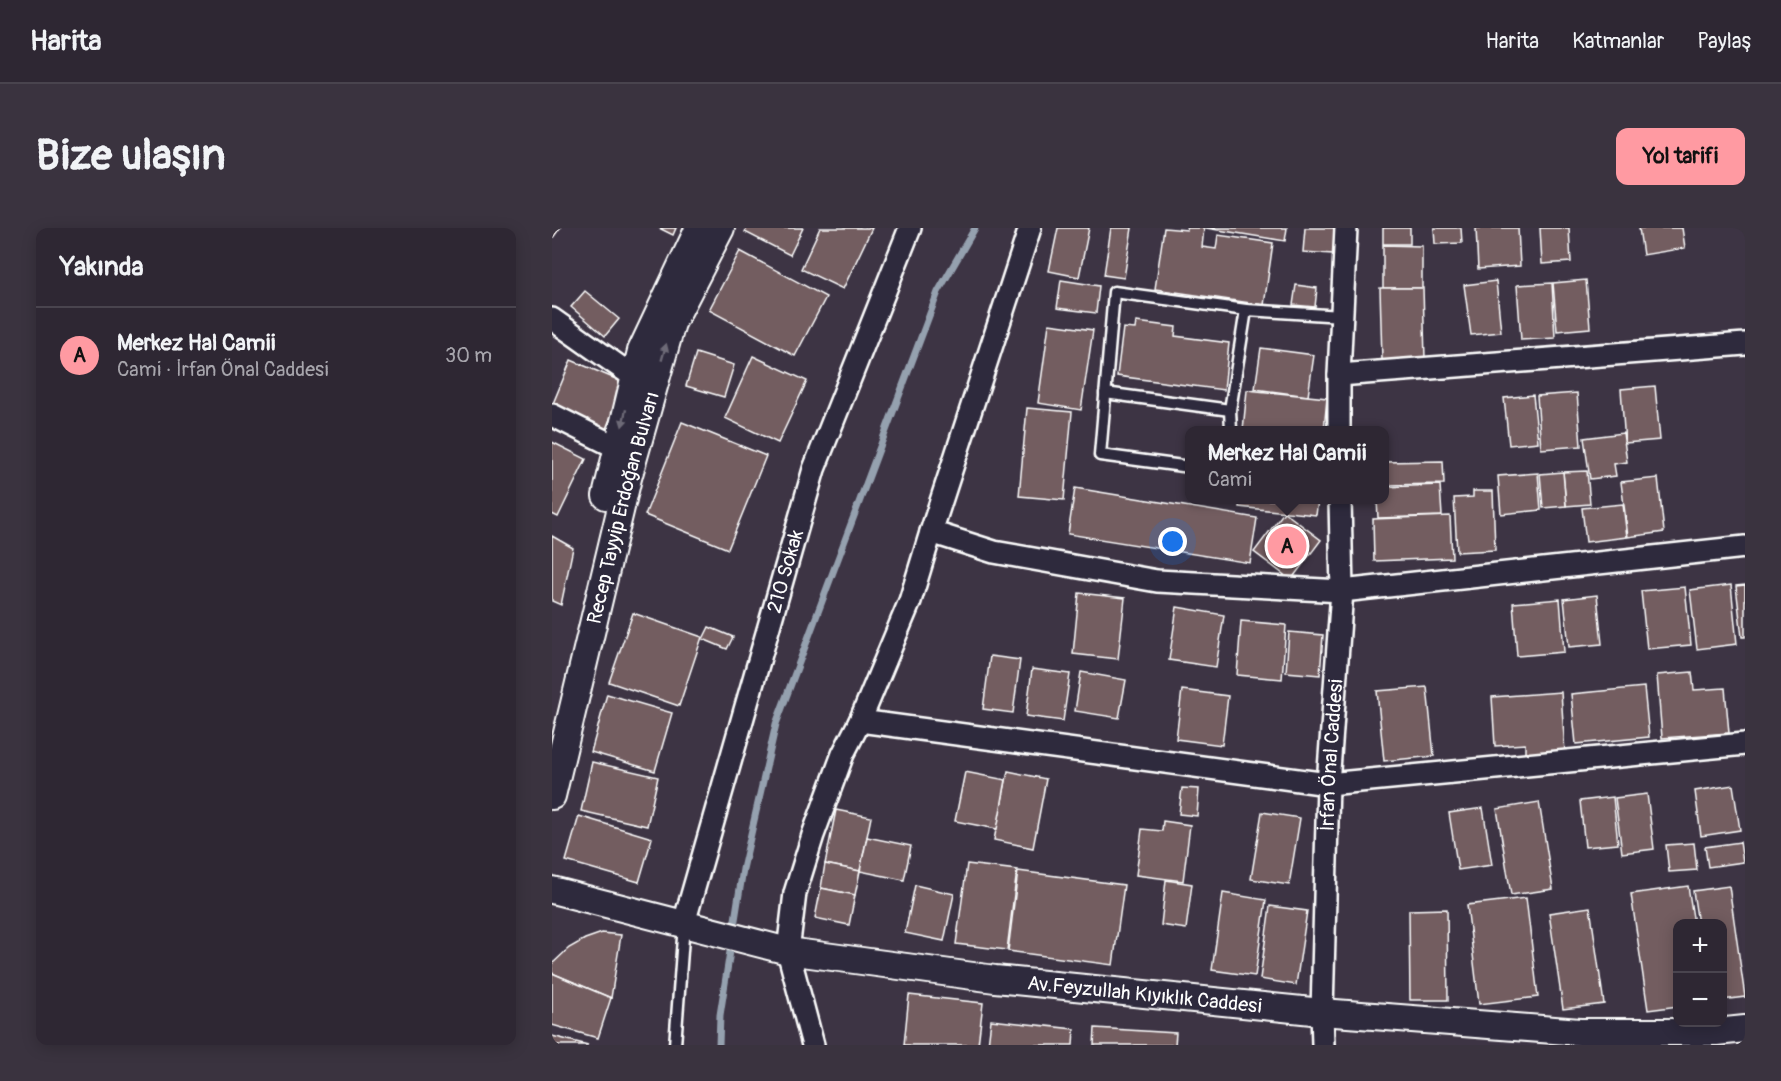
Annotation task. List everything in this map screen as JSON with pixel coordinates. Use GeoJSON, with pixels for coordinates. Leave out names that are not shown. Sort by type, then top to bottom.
{"type":"FeatureCollection","features":[{"type":"Feature","properties":{"kind":"street","name":"Recep Tayyip Erdoğan Bulvarı"},"geometry":{"type":"LineString","coordinates":[[552,724],[634,377],[642,351],[699,228]]}},
{"type":"Feature","properties":{"kind":"street","name":"Recep Tayyip Erdoğan Bulvarı"},"geometry":{"type":"LineString","coordinates":[[552,796],[628,478],[672,323],[721,228]]}},
{"type":"Feature","properties":{"kind":"street","name":"210 Sokak"},"geometry":{"type":"LineString","coordinates":[[684,923],[814,469],[910,228]]}},
{"type":"Feature","properties":{"kind":"street"},"geometry":{"type":"LineString","coordinates":[[813,1045],[788,951],[795,893],[843,754],[860,721],[910,601],[1030,228]]}},
{"type":"Feature","properties":{"kind":"street"},"geometry":{"type":"LineString","coordinates":[[1339,426],[1339,375],[1346,228]]}},
{"type":"Feature","properties":{"kind":"street"},"geometry":{"type":"LineString","coordinates":[[552,319],[634,377]]}},
{"type":"Feature","properties":{"kind":"street"},"geometry":{"type":"LineString","coordinates":[[1339,375],[1745,344]]}},
{"type":"Feature","properties":{"kind":"street"},"geometry":{"type":"LineString","coordinates":[[552,415],[618,448]]}},
{"type":"Feature","properties":{"kind":"street","name":"İrfan Önal Caddesi"},"geometry":{"type":"LineString","coordinates":[[1323,1045],[1328,784],[1342,591],[1340,504]]}},
{"type":"Feature","properties":{"kind":"street"},"geometry":{"type":"LineString","coordinates":[[931,532],[994,552],[1156,581],[1342,591],[1745,547]]}},
{"type":"Feature","properties":{"kind":"street"},"geometry":{"type":"LineString","coordinates":[[860,721],[1328,784],[1745,744]]}},
{"type":"Feature","properties":{"kind":"street","name":"Av.Feyzullah Kıyıklık Caddesi"},"geometry":{"type":"LineString","coordinates":[[552,890],[788,951],[995,979],[1322,1012],[1580,1032],[1717,1039],[1745,1029]]}},
{"type":"Feature","properties":{"kind":"lane"},"geometry":{"type":"LineString","coordinates":[[1185,465],[1100,454],[1114,292],[1246,310],[1342,316]]}},
{"type":"Feature","properties":{"kind":"lane"},"geometry":{"type":"LineString","coordinates":[[1231,426],[1230,410],[1246,310]]}},
{"type":"Feature","properties":{"kind":"lane"},"geometry":{"type":"LineString","coordinates":[[1105,393],[1230,410]]}},
{"type":"Feature","properties":{"kind":"lane"},"geometry":{"type":"LineString","coordinates":[[675,1045],[684,923]]}},
{"type":"Feature","properties":{"kind":"building"},"geometry":{"type":"Polygon","coordinates":[[[552,228],[560,228],[552,239],[552,228]]]}},
{"type":"Feature","properties":{"kind":"building"},"geometry":{"type":"Polygon","coordinates":[[[659,228],[676,228],[673,235],[659,228]]]}},
{"type":"Feature","properties":{"kind":"building"},"geometry":{"type":"Polygon","coordinates":[[[747,228],[803,228],[790,255],[745,232],[747,228]]]}},
{"type":"Feature","properties":{"kind":"building"},"geometry":{"type":"Polygon","coordinates":[[[820,228],[872,228],[843,289],[801,269],[820,228]]]}},
{"type":"Feature","properties":{"kind":"building"},"geometry":{"type":"Polygon","coordinates":[[[1058,228],[1089,228],[1079,277],[1049,271],[1058,228]]]}},
{"type":"Feature","properties":{"kind":"building"},"geometry":{"type":"Polygon","coordinates":[[[1111,228],[1132,228],[1124,278],[1104,275],[1111,228]]]}},
{"type":"Feature","properties":{"kind":"building"},"geometry":{"type":"Polygon","coordinates":[[[1164,228],[1187,230],[1187,228],[1204,228],[1202,247],[1216,249],[1218,235],[1273,243],[1264,305],[1155,289],[1164,228]]]}},
{"type":"Feature","properties":{"kind":"building"},"geometry":{"type":"Polygon","coordinates":[[[1206,228],[1287,228],[1285,241],[1206,228]]]}},
{"type":"Feature","properties":{"kind":"building"},"geometry":{"type":"Polygon","coordinates":[[[1305,228],[1335,228],[1333,254],[1303,252],[1305,228]]]}},
{"type":"Feature","properties":{"kind":"building"},"geometry":{"type":"Polygon","coordinates":[[[1383,228],[1410,228],[1410,244],[1383,244],[1383,228]]]}},
{"type":"Feature","properties":{"kind":"building"},"geometry":{"type":"Polygon","coordinates":[[[1434,228],[1461,228],[1462,243],[1435,244],[1434,228]]]}},
{"type":"Feature","properties":{"kind":"building"},"geometry":{"type":"Polygon","coordinates":[[[1476,228],[1518,228],[1520,266],[1478,269],[1476,228]]]}},
{"type":"Feature","properties":{"kind":"building"},"geometry":{"type":"Polygon","coordinates":[[[1540,228],[1569,228],[1571,262],[1542,264],[1540,228]]]}},
{"type":"Feature","properties":{"kind":"building"},"geometry":{"type":"Polygon","coordinates":[[[1639,228],[1682,228],[1685,248],[1643,255],[1639,228]]]}},
{"type":"Feature","properties":{"kind":"building"},"geometry":{"type":"Polygon","coordinates":[[[1383,245],[1422,246],[1422,288],[1383,288],[1383,245]]]}},
{"type":"Feature","properties":{"kind":"building"},"geometry":{"type":"Polygon","coordinates":[[[740,251],[826,297],[795,356],[709,310],[740,251]]]}},
{"type":"Feature","properties":{"kind":"building"},"geometry":{"type":"Polygon","coordinates":[[[1061,280],[1099,286],[1096,313],[1057,308],[1061,280]]]}},
{"type":"Feature","properties":{"kind":"building"},"geometry":{"type":"Polygon","coordinates":[[[1586,280],[1590,328],[1557,331],[1553,283],[1586,280]]]}},
{"type":"Feature","properties":{"kind":"building"},"geometry":{"type":"Polygon","coordinates":[[[1496,281],[1501,332],[1471,335],[1464,285],[1496,281]]]}},
{"type":"Feature","properties":{"kind":"building"},"geometry":{"type":"Polygon","coordinates":[[[1552,283],[1555,338],[1521,340],[1517,285],[1552,283]]]}},
{"type":"Feature","properties":{"kind":"building"},"geometry":{"type":"Polygon","coordinates":[[[1296,285],[1317,288],[1315,307],[1293,305],[1296,285]]]}},
{"type":"Feature","properties":{"kind":"building"},"geometry":{"type":"Polygon","coordinates":[[[1380,288],[1423,288],[1425,359],[1382,360],[1380,288]]]}},
{"type":"Feature","properties":{"kind":"building"},"geometry":{"type":"Polygon","coordinates":[[[585,291],[619,319],[605,336],[571,307],[585,291]]]}},
{"type":"Feature","properties":{"kind":"building"},"geometry":{"type":"Polygon","coordinates":[[[1136,322],[1176,327],[1175,336],[1229,343],[1224,390],[1117,376],[1123,328],[1135,329],[1136,322]]]}},
{"type":"Feature","properties":{"kind":"building"},"geometry":{"type":"Polygon","coordinates":[[[1049,324],[1093,330],[1081,410],[1038,403],[1049,324]]]}},
{"type":"Feature","properties":{"kind":"building"},"geometry":{"type":"Polygon","coordinates":[[[1261,348],[1314,355],[1308,396],[1255,389],[1261,348]]]}},
{"type":"Feature","properties":{"kind":"building"},"geometry":{"type":"Polygon","coordinates":[[[696,353],[734,365],[724,397],[686,386],[696,353]]]}},
{"type":"Feature","properties":{"kind":"building"},"geometry":{"type":"Polygon","coordinates":[[[753,356],[807,381],[778,443],[725,418],[753,356]]]}},
{"type":"Feature","properties":{"kind":"building"},"geometry":{"type":"Polygon","coordinates":[[[571,360],[625,383],[605,431],[552,406],[571,360]]]}},
{"type":"Feature","properties":{"kind":"building"},"geometry":{"type":"Polygon","coordinates":[[[1655,386],[1660,440],[1625,443],[1621,389],[1655,386]]]}},
{"type":"Feature","properties":{"kind":"building"},"geometry":{"type":"Polygon","coordinates":[[[1247,390],[1327,398],[1324,426],[1243,426],[1247,390]]]}},
{"type":"Feature","properties":{"kind":"building"},"geometry":{"type":"Polygon","coordinates":[[[1577,393],[1581,446],[1541,449],[1537,396],[1577,393]]]}},
{"type":"Feature","properties":{"kind":"building"},"geometry":{"type":"Polygon","coordinates":[[[1533,395],[1538,442],[1509,445],[1504,398],[1533,395]]]}},
{"type":"Feature","properties":{"kind":"building"},"geometry":{"type":"Polygon","coordinates":[[[1027,408],[1072,412],[1064,500],[1019,496],[1027,408]]]}},
{"type":"Feature","properties":{"kind":"building"},"geometry":{"type":"Polygon","coordinates":[[[682,422],[766,456],[728,549],[645,515],[682,422]]]}},
{"type":"Feature","properties":{"kind":"building"},"geometry":{"type":"Polygon","coordinates":[[[1623,433],[1627,462],[1614,464],[1616,476],[1590,479],[1584,438],[1623,433]]]}},
{"type":"Feature","properties":{"kind":"building"},"geometry":{"type":"Polygon","coordinates":[[[552,442],[586,459],[558,517],[552,514],[552,442]]]}},
{"type":"Feature","properties":{"kind":"building"},"geometry":{"type":"Polygon","coordinates":[[[1443,461],[1444,484],[1389,485],[1389,462],[1443,461]]]}},
{"type":"Feature","properties":{"kind":"building"},"geometry":{"type":"Polygon","coordinates":[[[1587,471],[1590,504],[1566,506],[1563,472],[1587,471]]]}},
{"type":"Feature","properties":{"kind":"building"},"geometry":{"type":"Polygon","coordinates":[[[1563,472],[1566,506],[1543,508],[1540,474],[1563,472]]]}},
{"type":"Feature","properties":{"kind":"building"},"geometry":{"type":"Polygon","coordinates":[[[1538,473],[1541,510],[1501,514],[1498,476],[1538,473]]]}},
{"type":"Feature","properties":{"kind":"building"},"geometry":{"type":"Polygon","coordinates":[[[1658,478],[1664,532],[1628,537],[1621,482],[1658,478]]]}},
{"type":"Feature","properties":{"kind":"building"},"geometry":{"type":"Polygon","coordinates":[[[1440,485],[1442,516],[1378,518],[1377,504],[1389,504],[1389,487],[1440,485]]]}},
{"type":"Feature","properties":{"kind":"building"},"geometry":{"type":"Polygon","coordinates":[[[1075,488],[1257,518],[1250,563],[1068,534],[1075,488]]]}},
{"type":"Feature","properties":{"kind":"building"},"geometry":{"type":"Polygon","coordinates":[[[1473,491],[1493,491],[1495,550],[1457,552],[1454,498],[1473,497],[1473,491]]]}},
{"type":"Feature","properties":{"kind":"building"},"geometry":{"type":"Polygon","coordinates":[[[1239,504],[1317,504],[1316,515],[1239,507],[1239,504]]]}},
{"type":"Feature","properties":{"kind":"building"},"geometry":{"type":"Polygon","coordinates":[[[1623,504],[1627,537],[1586,542],[1582,508],[1623,504]]]}},
{"type":"Feature","properties":{"kind":"building"},"geometry":{"type":"Polygon","coordinates":[[[1284,512],[1321,540],[1291,580],[1254,552],[1284,512]]]}},
{"type":"Feature","properties":{"kind":"building"},"geometry":{"type":"Polygon","coordinates":[[[1450,516],[1452,558],[1374,561],[1373,519],[1450,516]]]}},
{"type":"Feature","properties":{"kind":"building"},"geometry":{"type":"Polygon","coordinates":[[[552,536],[573,548],[561,605],[552,601],[552,536]]]}},
{"type":"Feature","properties":{"kind":"building"},"geometry":{"type":"Polygon","coordinates":[[[1731,585],[1737,644],[1697,649],[1690,590],[1731,585]]]}},
{"type":"Feature","properties":{"kind":"building"},"geometry":{"type":"Polygon","coordinates":[[[1745,585],[1745,637],[1742,637],[1736,586],[1745,585]]]}},
{"type":"Feature","properties":{"kind":"building"},"geometry":{"type":"Polygon","coordinates":[[[1685,587],[1691,645],[1647,649],[1641,591],[1685,587]]]}},
{"type":"Feature","properties":{"kind":"building"},"geometry":{"type":"Polygon","coordinates":[[[1079,593],[1125,598],[1118,659],[1073,654],[1079,593]]]}},
{"type":"Feature","properties":{"kind":"building"},"geometry":{"type":"Polygon","coordinates":[[[1597,595],[1602,644],[1569,647],[1564,599],[1597,595]]]}},
{"type":"Feature","properties":{"kind":"building"},"geometry":{"type":"Polygon","coordinates":[[[1560,599],[1564,652],[1517,656],[1513,603],[1560,599]]]}},
{"type":"Feature","properties":{"kind":"building"},"geometry":{"type":"Polygon","coordinates":[[[1177,607],[1224,615],[1216,667],[1169,660],[1177,607]]]}},
{"type":"Feature","properties":{"kind":"building"},"geometry":{"type":"Polygon","coordinates":[[[633,613],[702,637],[679,706],[609,682],[633,613]]]}},
{"type":"Feature","properties":{"kind":"building"},"geometry":{"type":"Polygon","coordinates":[[[1241,621],[1286,625],[1282,679],[1237,675],[1241,621]]]}},
{"type":"Feature","properties":{"kind":"building"},"geometry":{"type":"Polygon","coordinates":[[[709,627],[733,637],[727,649],[703,639],[709,627]]]}},
{"type":"Feature","properties":{"kind":"building"},"geometry":{"type":"Polygon","coordinates":[[[1289,632],[1323,635],[1320,675],[1286,672],[1289,632]]]}},
{"type":"Feature","properties":{"kind":"building"},"geometry":{"type":"Polygon","coordinates":[[[990,656],[1020,660],[1013,713],[983,709],[990,656]]]}},
{"type":"Feature","properties":{"kind":"building"},"geometry":{"type":"Polygon","coordinates":[[[1032,669],[1070,674],[1063,721],[1026,716],[1032,669]]]}},
{"type":"Feature","properties":{"kind":"building"},"geometry":{"type":"Polygon","coordinates":[[[1081,672],[1126,680],[1119,718],[1075,711],[1081,672]]]}},
{"type":"Feature","properties":{"kind":"building"},"geometry":{"type":"Polygon","coordinates":[[[1692,672],[1694,690],[1725,688],[1729,733],[1662,738],[1657,675],[1692,672]]]}},
{"type":"Feature","properties":{"kind":"building"},"geometry":{"type":"Polygon","coordinates":[[[1427,687],[1434,756],[1384,761],[1377,691],[1427,687]]]}},
{"type":"Feature","properties":{"kind":"building"},"geometry":{"type":"Polygon","coordinates":[[[1644,687],[1649,737],[1576,744],[1571,694],[1644,687]]]}},
{"type":"Feature","properties":{"kind":"building"},"geometry":{"type":"Polygon","coordinates":[[[1182,690],[1228,696],[1222,745],[1176,739],[1182,690]]]}},
{"type":"Feature","properties":{"kind":"building"},"geometry":{"type":"Polygon","coordinates":[[[1561,692],[1565,753],[1525,755],[1525,744],[1495,746],[1492,697],[1561,692]]]}},
{"type":"Feature","properties":{"kind":"building"},"geometry":{"type":"Polygon","coordinates":[[[607,694],[672,713],[655,771],[591,752],[607,694]]]}},
{"type":"Feature","properties":{"kind":"building"},"geometry":{"type":"Polygon","coordinates":[[[592,762],[658,777],[647,826],[581,811],[592,762]]]}},
{"type":"Feature","properties":{"kind":"building"},"geometry":{"type":"Polygon","coordinates":[[[1008,771],[1046,779],[1033,848],[994,840],[1008,771]]]}},
{"type":"Feature","properties":{"kind":"building"},"geometry":{"type":"Polygon","coordinates":[[[965,772],[1006,780],[997,829],[955,821],[965,772]]]}},
{"type":"Feature","properties":{"kind":"building"},"geometry":{"type":"Polygon","coordinates":[[[1733,785],[1740,830],[1701,836],[1695,791],[1733,785]]]}},
{"type":"Feature","properties":{"kind":"building"},"geometry":{"type":"Polygon","coordinates":[[[1182,788],[1199,789],[1197,816],[1179,814],[1182,788]]]}},
{"type":"Feature","properties":{"kind":"building"},"geometry":{"type":"Polygon","coordinates":[[[1647,794],[1654,849],[1622,853],[1615,798],[1647,794]]]}},
{"type":"Feature","properties":{"kind":"building"},"geometry":{"type":"Polygon","coordinates":[[[1613,797],[1618,844],[1585,847],[1580,801],[1613,797]]]}},
{"type":"Feature","properties":{"kind":"building"},"geometry":{"type":"Polygon","coordinates":[[[1539,802],[1553,889],[1511,895],[1497,809],[1539,802]]]}},
{"type":"Feature","properties":{"kind":"building"},"geometry":{"type":"Polygon","coordinates":[[[1483,808],[1492,865],[1458,870],[1449,813],[1483,808]]]}},
{"type":"Feature","properties":{"kind":"building"},"geometry":{"type":"Polygon","coordinates":[[[836,810],[871,817],[860,871],[825,864],[836,810]]]}},
{"type":"Feature","properties":{"kind":"building"},"geometry":{"type":"Polygon","coordinates":[[[1262,812],[1300,818],[1289,885],[1251,879],[1262,812]]]}},
{"type":"Feature","properties":{"kind":"building"},"geometry":{"type":"Polygon","coordinates":[[[579,816],[652,838],[639,882],[566,861],[579,816]]]}},
{"type":"Feature","properties":{"kind":"building"},"geometry":{"type":"Polygon","coordinates":[[[1163,821],[1190,825],[1183,881],[1136,875],[1142,829],[1162,831],[1163,821]]]}},
{"type":"Feature","properties":{"kind":"building"},"geometry":{"type":"Polygon","coordinates":[[[867,837],[911,846],[904,880],[860,871],[867,837]]]}},
{"type":"Feature","properties":{"kind":"building"},"geometry":{"type":"Polygon","coordinates":[[[1740,842],[1743,862],[1708,867],[1705,847],[1740,842]]]}},
{"type":"Feature","properties":{"kind":"building"},"geometry":{"type":"Polygon","coordinates":[[[1694,843],[1697,870],[1669,872],[1666,845],[1694,843]]]}},
{"type":"Feature","properties":{"kind":"building"},"geometry":{"type":"Polygon","coordinates":[[[825,864],[860,871],[855,895],[821,888],[825,864]]]}},
{"type":"Feature","properties":{"kind":"building"},"geometry":{"type":"Polygon","coordinates":[[[967,864],[1017,870],[1007,950],[956,944],[967,864]]]}},
{"type":"Feature","properties":{"kind":"building"},"geometry":{"type":"Polygon","coordinates":[[[1018,871],[1124,885],[1113,965],[1008,951],[1018,871]]]}},
{"type":"Feature","properties":{"kind":"building"},"geometry":{"type":"Polygon","coordinates":[[[1166,880],[1192,884],[1186,929],[1161,925],[1166,880]]]}},
{"type":"Feature","properties":{"kind":"building"},"geometry":{"type":"Polygon","coordinates":[[[915,885],[954,894],[944,941],[905,933],[915,885]]]}},
{"type":"Feature","properties":{"kind":"building"},"geometry":{"type":"Polygon","coordinates":[[[1688,886],[1693,919],[1673,919],[1673,1007],[1648,1010],[1631,894],[1688,886]]]}},
{"type":"Feature","properties":{"kind":"building"},"geometry":{"type":"Polygon","coordinates":[[[1729,886],[1745,997],[1727,999],[1727,919],[1697,919],[1693,891],[1729,886]]]}},
{"type":"Feature","properties":{"kind":"building"},"geometry":{"type":"Polygon","coordinates":[[[821,888],[855,895],[849,925],[815,918],[821,888]]]}},
{"type":"Feature","properties":{"kind":"building"},"geometry":{"type":"Polygon","coordinates":[[[1223,893],[1266,900],[1255,976],[1212,970],[1223,893]]]}},
{"type":"Feature","properties":{"kind":"building"},"geometry":{"type":"Polygon","coordinates":[[[1526,898],[1538,997],[1479,1004],[1467,905],[1526,898]]]}},
{"type":"Feature","properties":{"kind":"building"},"geometry":{"type":"Polygon","coordinates":[[[1270,906],[1307,911],[1296,985],[1260,979],[1270,906]]]}},
{"type":"Feature","properties":{"kind":"building"},"geometry":{"type":"Polygon","coordinates":[[[1590,907],[1604,1004],[1563,1009],[1549,913],[1590,907]]]}},
{"type":"Feature","properties":{"kind":"building"},"geometry":{"type":"Polygon","coordinates":[[[1447,909],[1448,1000],[1410,1000],[1409,910],[1447,909]]]}},
{"type":"Feature","properties":{"kind":"building"},"geometry":{"type":"Polygon","coordinates":[[[602,933],[621,935],[611,998],[552,973],[552,964],[569,948],[602,933]]]}},
{"type":"Feature","properties":{"kind":"building"},"geometry":{"type":"Polygon","coordinates":[[[552,973],[611,998],[598,1038],[552,1025],[552,973]]]}},
{"type":"Feature","properties":{"kind":"building"},"geometry":{"type":"Polygon","coordinates":[[[909,995],[983,1003],[978,1045],[904,1045],[909,995]]]}},
{"type":"Feature","properties":{"kind":"building"},"geometry":{"type":"Polygon","coordinates":[[[991,1020],[1074,1029],[1073,1045],[988,1045],[991,1020]]]}},
{"type":"Feature","properties":{"kind":"building"},"geometry":{"type":"Polygon","coordinates":[[[1095,1028],[1176,1033],[1175,1045],[1094,1045],[1095,1028]]]}},
{"type":"Feature","properties":{"kind":"building"},"geometry":{"type":"Polygon","coordinates":[[[552,1036],[588,1045],[552,1045],[552,1036]]]}},
{"type":"Feature","properties":{"kind":"waterway"},"geometry":{"type":"LineString","coordinates":[[719,1045],[720,1015],[743,869],[776,724],[938,292],[975,228]]}},
{"type":"Feature","properties":{"kind":"place","name":"Merkez Hal Camii"},"geometry":{"type":"Point","coordinates":[1287,546]}}]}
